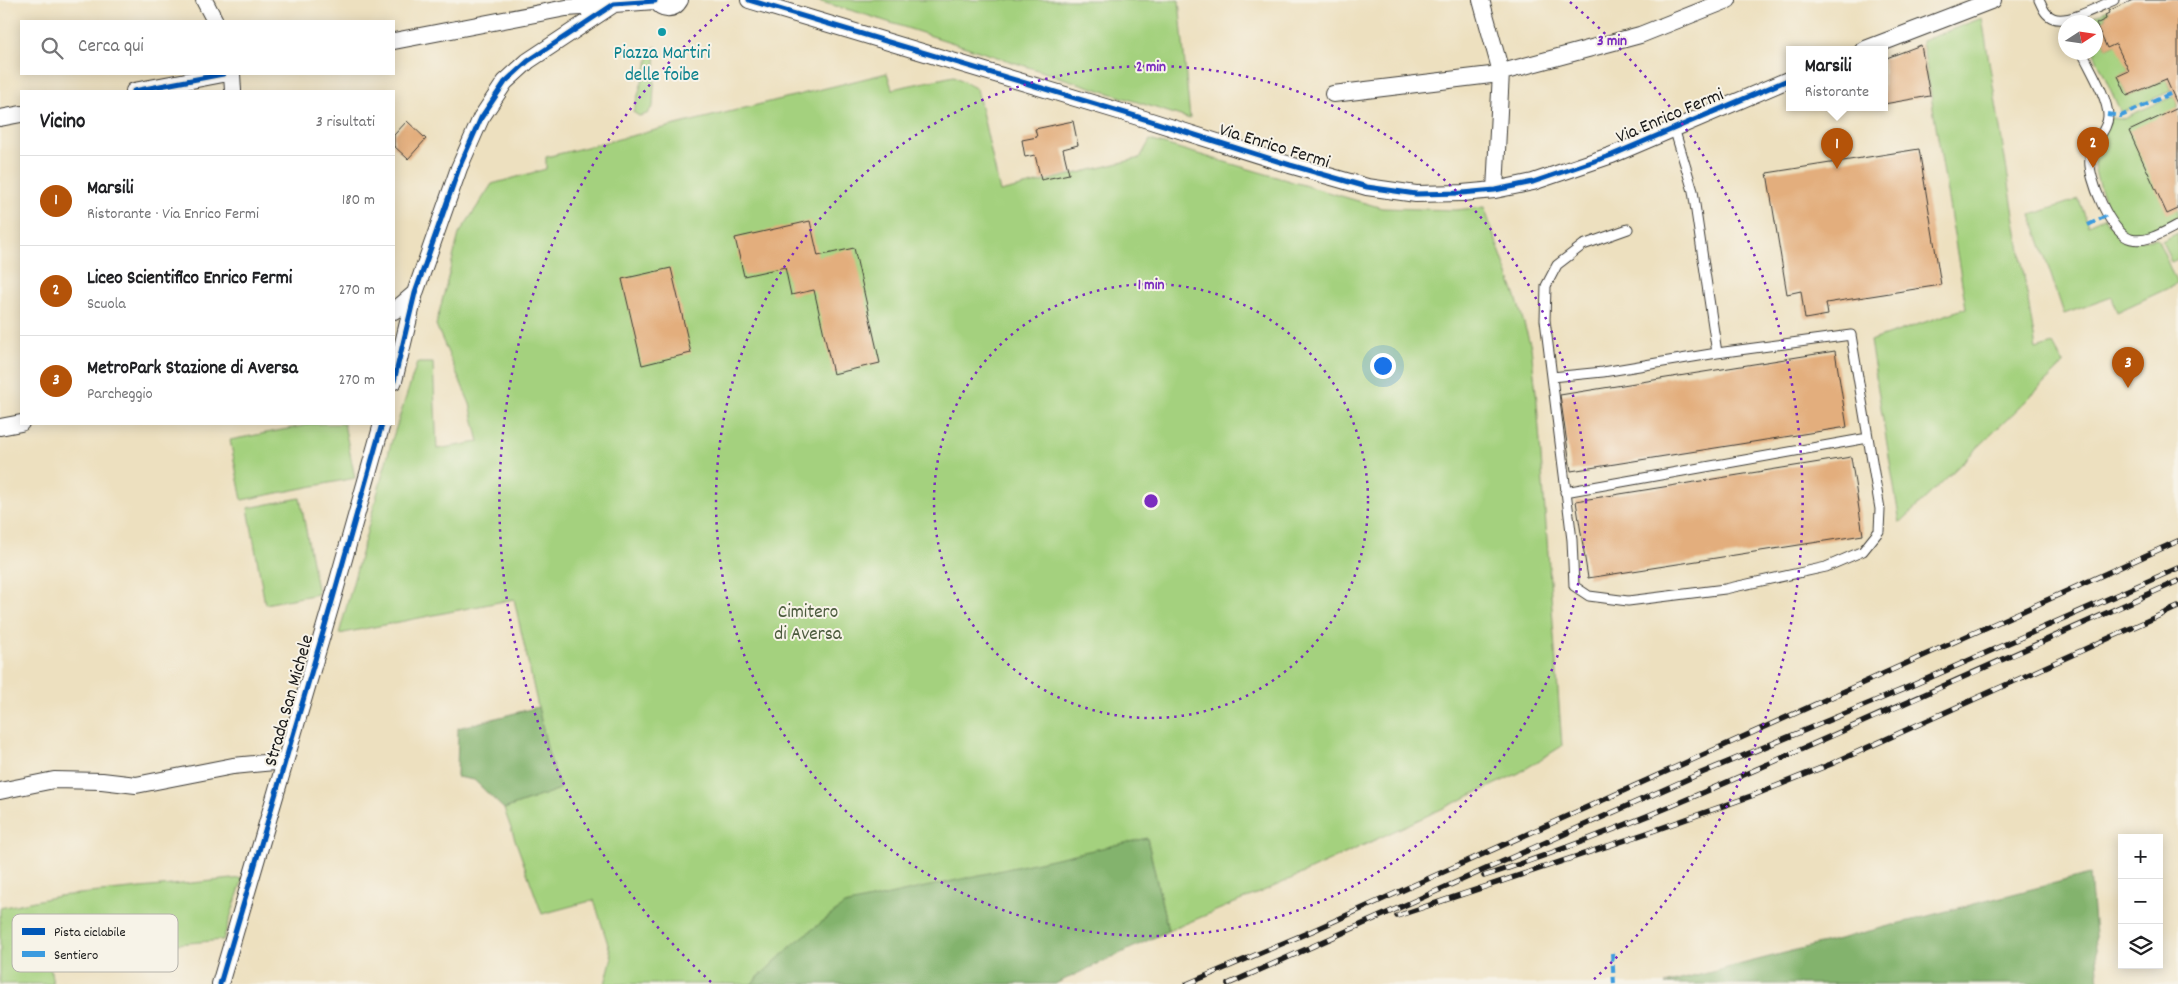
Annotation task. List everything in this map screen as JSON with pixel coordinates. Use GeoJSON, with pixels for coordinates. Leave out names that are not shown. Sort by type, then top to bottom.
{"type":"FeatureCollection","features":[{"type":"Feature","properties":{"kind":"street"},"geometry":{"type":"LineString","coordinates":[[204,0],[215,20]]}},
{"type":"Feature","properties":{"kind":"street"},"geometry":{"type":"LineString","coordinates":[[395,41],[566,8],[655,0],[661,7],[668,8],[675,7],[680,0]]}},
{"type":"Feature","properties":{"kind":"street","name":"Via Enrico Fermi"},"geometry":{"type":"LineString","coordinates":[[749,0],[1126,113],[1290,166],[1367,187],[1416,194],[1495,190],[1533,182],[1612,155],[1786,82]]}},
{"type":"Feature","properties":{"kind":"street"},"geometry":{"type":"LineString","coordinates":[[1481,0],[1501,72],[1495,190]]}},
{"type":"Feature","properties":{"kind":"street"},"geometry":{"type":"LineString","coordinates":[[1333,94],[1501,72],[1640,36],[1728,0]]}},
{"type":"Feature","properties":{"kind":"street"},"geometry":{"type":"LineString","coordinates":[[1873,46],[1993,0]]}},
{"type":"Feature","properties":{"kind":"street"},"geometry":{"type":"LineString","coordinates":[[395,374],[398,354],[416,293],[459,168],[481,118],[505,82],[528,61],[614,4]]}},
{"type":"Feature","properties":{"kind":"street"},"geometry":{"type":"LineString","coordinates":[[139,90],[218,75]]}},
{"type":"Feature","properties":{"kind":"street"},"geometry":{"type":"LineString","coordinates":[[232,75],[233,90]]}},
{"type":"Feature","properties":{"kind":"street"},"geometry":{"type":"LineString","coordinates":[[0,118],[20,114]]}},
{"type":"Feature","properties":{"kind":"street"},"geometry":{"type":"LineString","coordinates":[[395,310],[416,293]]}},
{"type":"Feature","properties":{"kind":"street"},"geometry":{"type":"LineString","coordinates":[[0,428],[20,423]]}},
{"type":"Feature","properties":{"kind":"street","name":"Strada San Michele"},"geometry":{"type":"LineString","coordinates":[[220,984],[382,425]]}},
{"type":"Feature","properties":{"kind":"street"},"geometry":{"type":"LineString","coordinates":[[0,791],[54,780],[102,781],[136,785],[232,766],[285,761]]}},
{"type":"Feature","properties":{"kind":"lane"},"geometry":{"type":"LineString","coordinates":[[2039,0],[2045,12],[2054,19],[2058,20]]}},
{"type":"Feature","properties":{"kind":"lane"},"geometry":{"type":"LineString","coordinates":[[2081,15],[2114,0]]}},
{"type":"Feature","properties":{"kind":"lane"},"geometry":{"type":"LineString","coordinates":[[2086,60],[2107,108],[2108,118],[2103,132],[2095,142],[2090,158],[2092,178],[2108,215],[2120,233],[2130,239],[2141,240],[2178,226]]}},
{"type":"Feature","properties":{"kind":"lane"},"geometry":{"type":"LineString","coordinates":[[1674,128],[1693,191],[1717,353]]}},
{"type":"Feature","properties":{"kind":"lane"},"geometry":{"type":"LineString","coordinates":[[1552,377],[1603,372],[1717,353],[1851,335],[1880,509],[1879,531],[1863,551],[1826,567],[1725,589],[1628,601],[1589,596],[1574,586],[1572,540],[1545,320],[1546,286],[1558,265],[1583,245],[1628,229]]}},
{"type":"Feature","properties":{"kind":"lane"},"geometry":{"type":"LineString","coordinates":[[1565,492],[1868,438]]}},
{"type":"Feature","properties":{"kind":"green space"},"geometry":{"type":"Polygon","coordinates":[[[814,0],[1179,0],[1190,119],[857,12],[814,0]]]}},
{"type":"Feature","properties":{"kind":"green space"},"geometry":{"type":"Polygon","coordinates":[[[2108,10],[2109,13],[2105,15],[2106,19],[2103,20],[2103,15],[2096,15],[2108,10]]]}},
{"type":"Feature","properties":{"kind":"green space"},"geometry":{"type":"Polygon","coordinates":[[[1982,18],[2036,349],[2053,344],[2064,364],[1900,523],[1870,341],[1966,308],[1922,41],[1982,18]]]}},
{"type":"Feature","properties":{"kind":"green space"},"geometry":{"type":"Polygon","coordinates":[[[2146,31],[2126,64],[2129,71],[2118,76],[2127,96],[2166,79],[2171,91],[2121,113],[2097,60],[2103,60],[2103,39],[2107,48],[2146,31]]]}},
{"type":"Feature","properties":{"kind":"green space"},"geometry":{"type":"Polygon","coordinates":[[[656,46],[653,106],[647,114],[639,116],[633,112],[651,51],[656,46]]]}},
{"type":"Feature","properties":{"kind":"green space","name":"Cimitero di Aversa"},"geometry":{"type":"Polygon","coordinates":[[[887,73],[892,89],[954,76],[977,89],[1000,192],[1140,158],[1150,140],[1382,208],[1456,210],[1484,207],[1517,300],[1531,347],[1537,401],[1562,746],[1519,773],[1280,884],[1168,931],[1147,838],[796,942],[751,984],[605,984],[612,957],[594,900],[542,914],[504,809],[560,789],[548,752],[514,599],[339,634],[392,440],[417,363],[433,363],[437,449],[479,442],[470,404],[436,325],[459,234],[492,184],[546,169],[546,157],[887,73]]]}},
{"type":"Feature","properties":{"kind":"green space"},"geometry":{"type":"Polygon","coordinates":[[[2174,96],[2178,106],[2178,221],[2147,236],[2134,236],[2121,229],[2107,206],[2099,187],[2095,168],[2096,150],[2110,118],[2121,119],[2174,96]]]}},
{"type":"Feature","properties":{"kind":"green space"},"geometry":{"type":"Polygon","coordinates":[[[2079,199],[2088,225],[2105,217],[2116,233],[2126,240],[2157,238],[2177,284],[2117,312],[2112,297],[2064,314],[2031,215],[2079,199]]]}},
{"type":"Feature","properties":{"kind":"green space"},"geometry":{"type":"Polygon","coordinates":[[[2178,233],[2178,259],[2171,262],[2162,241],[2178,233]]]}},
{"type":"Feature","properties":{"kind":"green space"},"geometry":{"type":"Polygon","coordinates":[[[308,425],[344,425],[355,478],[242,500],[230,440],[308,425]]]}},
{"type":"Feature","properties":{"kind":"green space"},"geometry":{"type":"Polygon","coordinates":[[[300,498],[318,594],[265,604],[248,508],[300,498]]]}},
{"type":"Feature","properties":{"kind":"green space"},"geometry":{"type":"Polygon","coordinates":[[[538,707],[548,752],[560,789],[504,809],[474,780],[457,777],[458,728],[538,707]]]}},
{"type":"Feature","properties":{"kind":"green space"},"geometry":{"type":"Polygon","coordinates":[[[1147,838],[1168,931],[1055,984],[751,984],[796,942],[844,905],[1147,838]]]}},
{"type":"Feature","properties":{"kind":"green space"},"geometry":{"type":"Polygon","coordinates":[[[2090,874],[2099,984],[1665,984],[2090,874]]]}},
{"type":"Feature","properties":{"kind":"green space"},"geometry":{"type":"Polygon","coordinates":[[[243,878],[223,940],[178,944],[178,914],[12,914],[12,972],[51,972],[53,984],[0,984],[0,908],[59,896],[243,878]]]}},
{"type":"Feature","properties":{"kind":"building"},"geometry":{"type":"Polygon","coordinates":[[[2133,0],[2178,0],[2178,106],[2166,79],[2127,96],[2118,76],[2129,71],[2116,44],[2107,48],[2103,39],[2103,20],[2106,19],[2105,15],[2109,13],[2108,11],[2133,0]]]}},
{"type":"Feature","properties":{"kind":"building"},"geometry":{"type":"Polygon","coordinates":[[[1921,45],[1930,96],[1888,103],[1888,57],[1921,45]]]}},
{"type":"Feature","properties":{"kind":"building"},"geometry":{"type":"Polygon","coordinates":[[[2178,108],[2178,209],[2167,214],[2129,131],[2178,108]]]}},
{"type":"Feature","properties":{"kind":"building"},"geometry":{"type":"Polygon","coordinates":[[[407,121],[426,139],[408,159],[395,147],[395,134],[407,121]]]}},
{"type":"Feature","properties":{"kind":"building"},"geometry":{"type":"Polygon","coordinates":[[[1073,121],[1078,145],[1063,149],[1069,174],[1041,180],[1035,155],[1025,157],[1022,140],[1037,137],[1035,129],[1073,121]]]}},
{"type":"Feature","properties":{"kind":"building"},"geometry":{"type":"Polygon","coordinates":[[[1919,149],[1941,285],[1826,303],[1828,315],[1805,319],[1801,291],[1787,294],[1767,173],[1919,149]]]}},
{"type":"Feature","properties":{"kind":"building"},"geometry":{"type":"Polygon","coordinates":[[[810,221],[818,256],[854,248],[880,363],[833,374],[814,290],[791,295],[785,267],[744,276],[735,238],[810,221]]]}},
{"type":"Feature","properties":{"kind":"building"},"geometry":{"type":"Polygon","coordinates":[[[671,268],[691,353],[642,365],[622,279],[671,268]]]}},
{"type":"Feature","properties":{"kind":"building"},"geometry":{"type":"Polygon","coordinates":[[[1835,351],[1847,427],[1571,471],[1560,395],[1835,351]]]}},
{"type":"Feature","properties":{"kind":"building"},"geometry":{"type":"Polygon","coordinates":[[[1851,457],[1863,535],[1588,578],[1576,501],[1851,457]]]}},
{"type":"Feature","properties":{"kind":"railway"},"geometry":{"type":"LineString","coordinates":[[1187,984],[1312,931],[2178,541]]}},
{"type":"Feature","properties":{"kind":"railway"},"geometry":{"type":"LineString","coordinates":[[1228,984],[1699,774],[1904,689],[2178,568]]}},
{"type":"Feature","properties":{"kind":"railway"},"geometry":{"type":"LineString","coordinates":[[1484,876],[1567,847],[1690,798],[2178,581]]}},
{"type":"Feature","properties":{"kind":"railway"},"geometry":{"type":"LineString","coordinates":[[1397,916],[1647,833],[1754,795],[1831,764],[2178,607]]}},
{"type":"Feature","properties":{"kind":"marked path"},"geometry":{"type":"LineString","coordinates":[[2107,114],[2121,116],[2172,93]]}},
{"type":"Feature","properties":{"kind":"marked path"},"geometry":{"type":"LineString","coordinates":[[2088,225],[2108,215]]}},
{"type":"Feature","properties":{"kind":"marked path"},"geometry":{"type":"LineString","coordinates":[[1612,953],[1614,984]]}},
{"type":"Feature","properties":{"kind":"cycle path"},"geometry":{"type":"LineString","coordinates":[[749,0],[1135,116],[1290,165],[1367,187],[1416,194],[1495,190],[1533,182],[1612,155],[1786,81]]}},
{"type":"Feature","properties":{"kind":"cycle path"},"geometry":{"type":"LineString","coordinates":[[395,377],[415,293],[459,168],[481,118],[505,82],[528,61],[614,4],[655,1]]}},
{"type":"Feature","properties":{"kind":"cycle path"},"geometry":{"type":"LineString","coordinates":[[139,90],[218,75]]}},
{"type":"Feature","properties":{"kind":"cycle path"},"geometry":{"type":"LineString","coordinates":[[220,984],[382,425]]}},
{"type":"Feature","properties":{"kind":"place","name":"Piazza Martiri delle foibe"},"geometry":{"type":"Point","coordinates":[662,32]}},
{"type":"Feature","properties":{"kind":"place","name":"Liceo Scientifico Enrico Fermi"},"geometry":{"type":"Point","coordinates":[2093,168]}},
{"type":"Feature","properties":{"kind":"place","name":"Marsili"},"geometry":{"type":"Point","coordinates":[1837,169]}},
{"type":"Feature","properties":{"kind":"place","name":"MetroPark Stazione di Aversa"},"geometry":{"type":"Point","coordinates":[2128,388]}}]}
